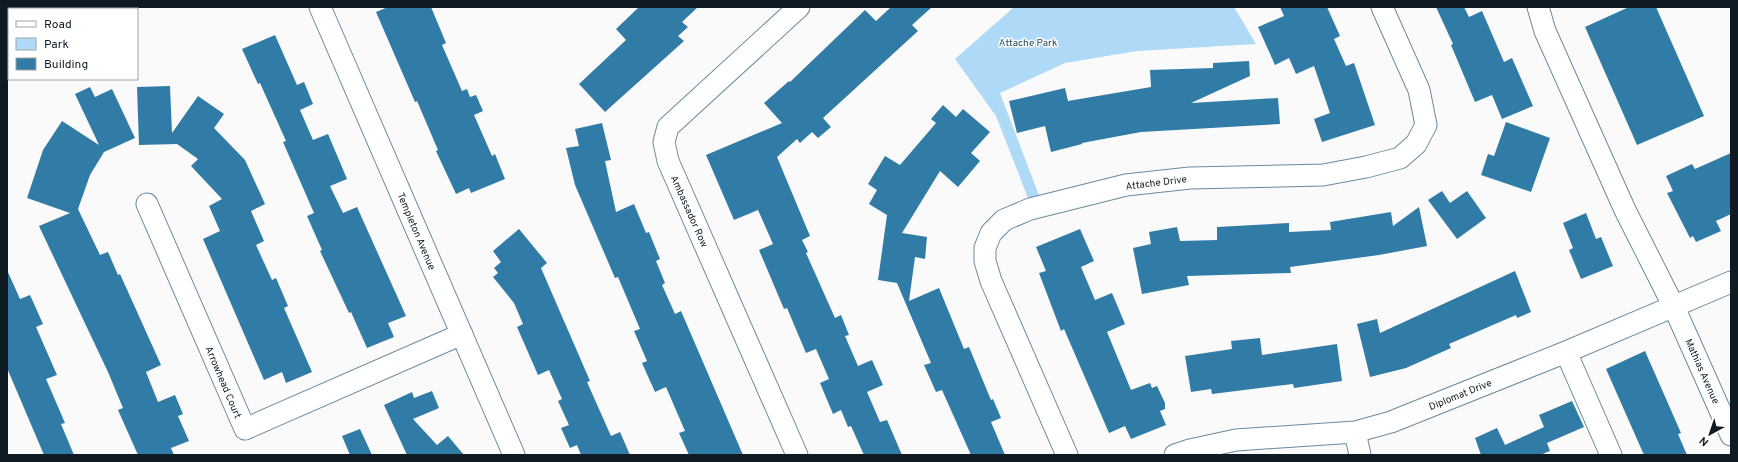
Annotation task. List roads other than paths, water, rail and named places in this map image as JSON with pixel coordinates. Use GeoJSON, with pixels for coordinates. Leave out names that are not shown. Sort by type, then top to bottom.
{"type":"FeatureCollection","features":[{"type":"Feature","properties":{"kind":"street","name":"Templeton Avenue"},"geometry":{"type":"LineString","coordinates":[[320,7],[514,455]]}},
{"type":"Feature","properties":{"kind":"street","name":"Ambassador Row"},"geometry":{"type":"LineString","coordinates":[[797,455],[668,161],[664,142],[668,128],[799,7]]}},
{"type":"Feature","properties":{"kind":"street","name":"Attache Drive"},"geometry":{"type":"LineString","coordinates":[[1067,455],[991,281],[985,261],[984,248],[991,232],[1004,220],[1030,209],[1126,185],[1190,178],[1323,175],[1366,167],[1400,158],[1416,144],[1426,126],[1419,90],[1382,7]]}},
{"type":"Feature","properties":{"kind":"street","name":"Mathias Avenue"},"geometry":{"type":"LineString","coordinates":[[1538,7],[1545,31],[1625,210],[1674,307],[1731,435]]}},
{"type":"Feature","properties":{"kind":"street","name":"Arrowhead Court"},"geometry":{"type":"LineString","coordinates":[[147,204],[244,430],[462,334]]}},
{"type":"Feature","properties":{"kind":"street","name":"Diplomat Drive"},"geometry":{"type":"LineString","coordinates":[[1176,455],[1190,450],[1236,440],[1355,432],[1391,422],[1566,352],[1731,282]]}},
{"type":"Feature","properties":{"kind":"street"},"geometry":{"type":"LineString","coordinates":[[1566,352],[1611,455]]}},
{"type":"Feature","properties":{"kind":"street"},"geometry":{"type":"LineString","coordinates":[[1355,432],[1360,455]]}},
{"type":"Feature","properties":{"kind":"park label","name":"Attache Park"},"geometry":{"type":"Point","coordinates":[1028,42]}}]}
